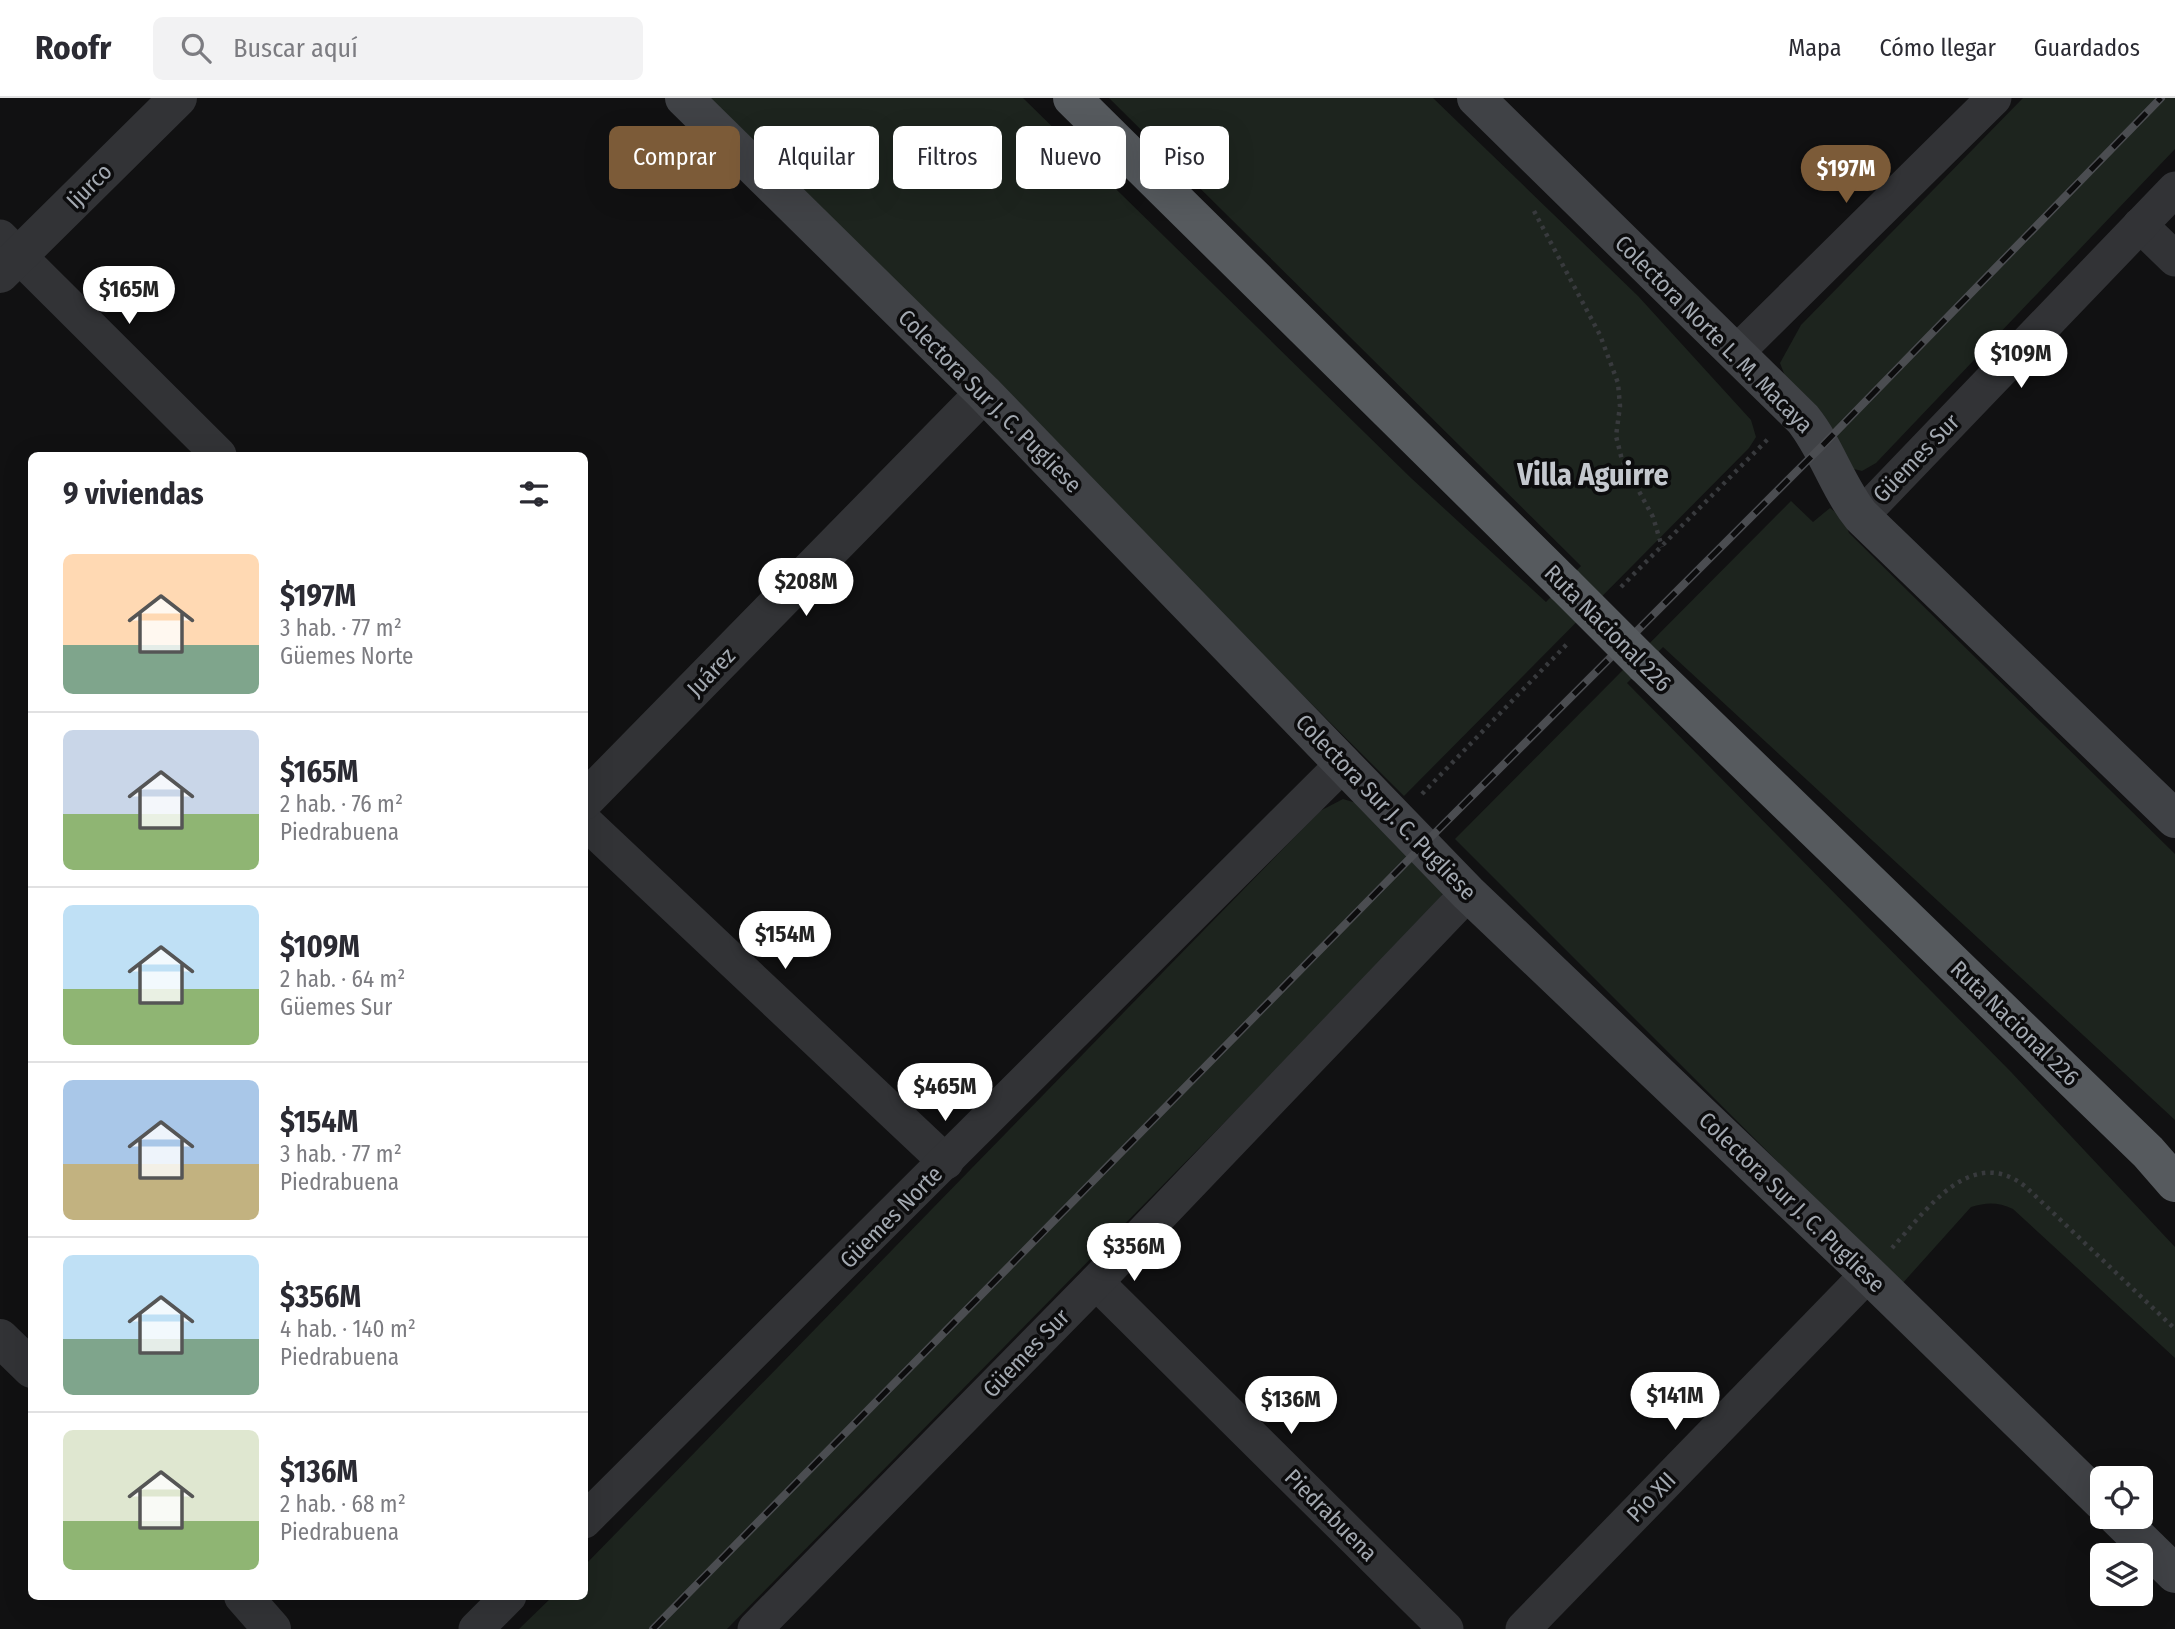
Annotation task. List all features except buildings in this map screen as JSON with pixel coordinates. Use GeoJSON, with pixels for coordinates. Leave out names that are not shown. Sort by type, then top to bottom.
{"type":"FeatureCollection","features":[{"type":"Feature","properties":{"kind":"highway","name":"Ruta Nacional 226"},"geometry":{"type":"LineString","coordinates":[[1072,98],[1645,665],[2162,1163],[2175,1183]]}},
{"type":"Feature","properties":{"kind":"main road","name":"Colectora Sur J. C. Pugliese"},"geometry":{"type":"LineString","coordinates":[[684,98],[984,393],[1468,893],[1868,1274],[2090,1490]]}},
{"type":"Feature","properties":{"kind":"main road","name":"Colectora Norte L. M. Macaya"},"geometry":{"type":"LineString","coordinates":[[1476,98],[1737,352],[1808,425],[1822,446],[1851,504],[1861,516],[2175,818]]}},
{"type":"Feature","properties":{"kind":"main road"},"geometry":{"type":"LineString","coordinates":[[2129,1529],[2175,1574]]}},
{"type":"Feature","properties":{"kind":"street","name":"Ijurco"},"geometry":{"type":"LineString","coordinates":[[6,255],[178,98]]}},
{"type":"Feature","properties":{"kind":"street"},"geometry":{"type":"LineString","coordinates":[[1737,352],[1994,98]]}},
{"type":"Feature","properties":{"kind":"street","name":"Güemes Sur"},"geometry":{"type":"LineString","coordinates":[[1861,516],[2175,189]]}},
{"type":"Feature","properties":{"kind":"street"},"geometry":{"type":"LineString","coordinates":[[2140,225],[2175,259]]}},
{"type":"Feature","properties":{"kind":"street"},"geometry":{"type":"LineString","coordinates":[[6,255],[216,452]]}},
{"type":"Feature","properties":{"kind":"street","name":"Juárez"},"geometry":{"type":"LineString","coordinates":[[588,797],[984,393]]}},
{"type":"Feature","properties":{"kind":"street","name":"Güemes Norte"},"geometry":{"type":"LineString","coordinates":[[588,1517],[1344,763]]}},
{"type":"Feature","properties":{"kind":"street"},"geometry":{"type":"LineString","coordinates":[[588,825],[946,1161]]}},
{"type":"Feature","properties":{"kind":"street","name":"Güemes Sur"},"geometry":{"type":"LineString","coordinates":[[755,1629],[1096,1282],[1468,893]]}},
{"type":"Feature","properties":{"kind":"street","name":"Pío XII"},"geometry":{"type":"LineString","coordinates":[[1523,1629],[1868,1274]]}},
{"type":"Feature","properties":{"kind":"street","name":"Piedrabuena"},"geometry":{"type":"LineString","coordinates":[[1096,1282],[1446,1629]]}},
{"type":"Feature","properties":{"kind":"street"},"geometry":{"type":"LineString","coordinates":[[0,1338],[28,1363]]}},
{"type":"Feature","properties":{"kind":"street"},"geometry":{"type":"LineString","coordinates":[[247,1600],[272,1629]]}},
{"type":"Feature","properties":{"kind":"street"},"geometry":{"type":"LineString","coordinates":[[476,1629],[505,1600]]}},
{"type":"Feature","properties":{"kind":"path"},"geometry":{"type":"LineString","coordinates":[[1532,205],[1600,335],[1618,383],[1620,406],[1616,436],[1622,460],[1653,517],[1662,547]]}},
{"type":"Feature","properties":{"kind":"path"},"geometry":{"type":"LineString","coordinates":[[1868,1274],[1944,1192],[1967,1177],[2000,1172],[2014,1177],[2026,1187],[2175,1329]]}},
{"type":"Feature","properties":{"kind":"shaded area"},"geometry":{"type":"Polygon","coordinates":[[[704,98],[1023,98],[1052,126],[1016,126],[1016,189],[1116,189],[1411,478],[1546,602],[1581,566],[1201,189],[1229,189],[1229,126],[1140,126],[1140,129],[1109,98],[1433,98],[1638,296],[1751,420],[1756,437],[1749,448],[1404,796],[795,189],[879,189],[879,126],[754,126],[754,148],[740,134],[740,126],[732,126],[704,98]]]}},
{"type":"Feature","properties":{"kind":"shaded area"},"geometry":{"type":"Polygon","coordinates":[[[2023,98],[2175,98],[2175,149],[1876,463],[1862,471],[1850,468],[1788,384],[1780,363],[1801,325],[2023,98]]]}},
{"type":"Feature","properties":{"kind":"shaded area"},"geometry":{"type":"Polygon","coordinates":[[[1791,501],[1813,522],[1830,508],[1843,518],[1849,533],[2175,854],[2175,1120],[1663,647],[1627,683],[2011,1072],[2175,1247],[2175,1358],[2013,1209],[2002,1205],[1971,1207],[1901,1285],[1455,839],[1791,501]]]}},
{"type":"Feature","properties":{"kind":"shaded area"},"geometry":{"type":"Polygon","coordinates":[[[1343,799],[1373,808],[1443,893],[1432,911],[727,1629],[519,1629],[549,1600],[588,1600],[588,1562],[1320,811],[1343,799]]]}},
{"type":"Feature","properties":{"kind":"railway"},"geometry":{"type":"LineString","coordinates":[[653,1629],[1422,846],[1822,446],[2161,98]]}},
{"type":"Feature","properties":{"kind":"district","name":"Villa Aguirre"},"geometry":{"type":"Point","coordinates":[1593,475]}}]}
